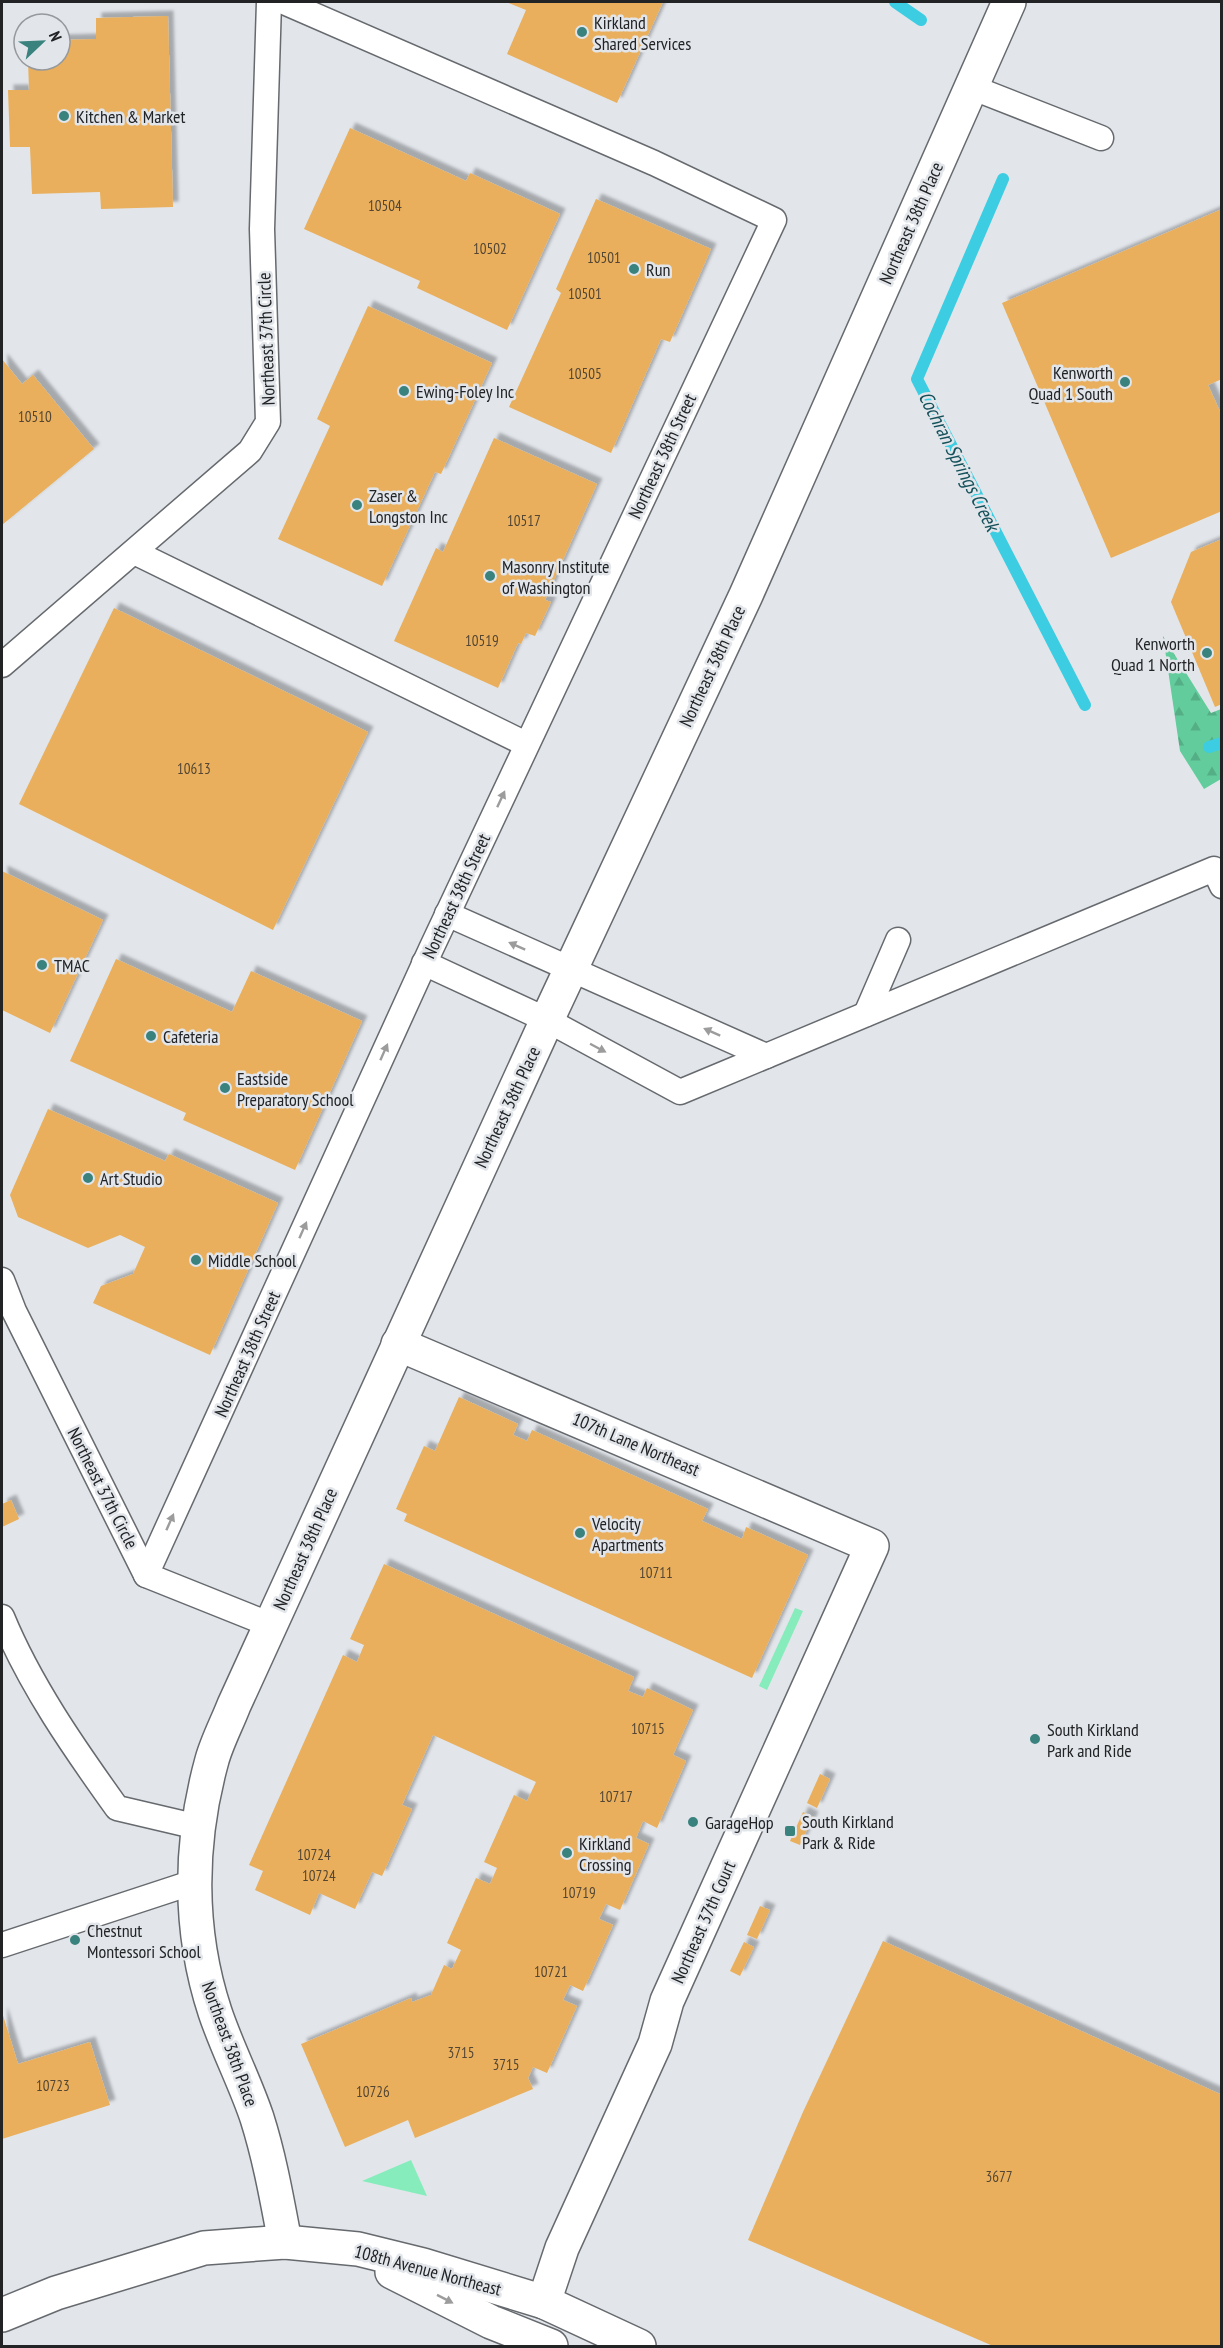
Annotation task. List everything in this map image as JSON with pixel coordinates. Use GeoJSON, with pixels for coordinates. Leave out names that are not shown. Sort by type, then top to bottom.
{"type":"FeatureCollection","features":[{"type":"Feature","properties":{"kind":"street","name":"Northeast 38th Place"},"geometry":{"type":"LineString","coordinates":[[285,2242],[270,2164],[256,2116],[215,2012],[203,1968],[194,1882],[198,1827],[213,1759],[398,1344],[746,595],[1009,2]]}},
{"type":"Feature","properties":{"kind":"street","name":"107th Lane Northeast"},"geometry":{"type":"LineString","coordinates":[[398,1344],[789,1508],[872,1546]]}},
{"type":"Feature","properties":{"kind":"street","name":"Northeast 37th Court"},"geometry":{"type":"LineString","coordinates":[[544,2302],[562,2248],[655,2044],[667,2001],[872,1546]]}},
{"type":"Feature","properties":{"kind":"street","name":"108th Avenue Northeast"},"geometry":{"type":"LineString","coordinates":[[2,2315],[56,2293],[204,2248],[285,2242],[358,2249],[423,2265],[544,2302],[639,2346]]}},
{"type":"Feature","properties":{"kind":"street"},"geometry":{"type":"LineString","coordinates":[[358,2249],[395,2274],[459,2306],[551,2346]]}},
{"type":"Feature","properties":{"kind":"lane","name":"Northeast 37th Circle"},"geometry":{"type":"LineString","coordinates":[[2,665],[250,451],[268,422],[262,229],[269,2]]}},
{"type":"Feature","properties":{"kind":"lane","name":"Northeast 38th Street"},"geometry":{"type":"LineString","coordinates":[[146,1575],[424,963],[774,220],[654,163],[284,2]]}},
{"type":"Feature","properties":{"kind":"lane"},"geometry":{"type":"LineString","coordinates":[[971,87],[1101,138]]}},
{"type":"Feature","properties":{"kind":"lane"},"geometry":{"type":"LineString","coordinates":[[134,552],[526,744]]}},
{"type":"Feature","properties":{"kind":"lane"},"geometry":{"type":"LineString","coordinates":[[424,963],[547,1020],[680,1092],[1214,869],[1221,886]]}},
{"type":"Feature","properties":{"kind":"lane"},"geometry":{"type":"LineString","coordinates":[[447,914],[766,1056]]}},
{"type":"Feature","properties":{"kind":"lane"},"geometry":{"type":"LineString","coordinates":[[866,1014],[897,940]]}},
{"type":"Feature","properties":{"kind":"lane","name":"Northeast 37th Circle"},"geometry":{"type":"LineString","coordinates":[[2,1280],[14,1311],[146,1575]]}},
{"type":"Feature","properties":{"kind":"lane"},"geometry":{"type":"LineString","coordinates":[[146,1575],[271,1625]]}},
{"type":"Feature","properties":{"kind":"lane"},"geometry":{"type":"LineString","coordinates":[[2,1617],[10,1636],[70,1743],[117,1808],[198,1827]]}},
{"type":"Feature","properties":{"kind":"lane"},"geometry":{"type":"LineString","coordinates":[[2,1945],[194,1882]]}},
{"type":"Feature","properties":{"kind":"green space"},"geometry":{"type":"Polygon","coordinates":[[[1163,636],[1211,713],[1221,709],[1221,779],[1204,789],[1180,751],[1163,636]]]}},
{"type":"Feature","properties":{"kind":"green space"},"geometry":{"type":"Polygon","coordinates":[[[795,1608],[803,1611],[767,1690],[759,1686],[795,1608]]]}},
{"type":"Feature","properties":{"kind":"green space"},"geometry":{"type":"Polygon","coordinates":[[[411,2160],[427,2196],[362,2181],[411,2160]]]}},
{"type":"Feature","properties":{"kind":"building","name":"Kirkland Shared Services"},"geometry":{"type":"Polygon","coordinates":[[[506,2],[663,2],[617,103],[507,54],[526,10],[506,2]]]}},
{"type":"Feature","properties":{"kind":"building"},"geometry":{"type":"Polygon","coordinates":[[[168,16],[173,207],[101,209],[100,192],[32,194],[30,147],[10,147],[8,90],[29,90],[28,72],[72,72],[72,40],[96,39],[96,18],[168,16]]]}},
{"type":"Feature","properties":{"kind":"building"},"geometry":{"type":"Polygon","coordinates":[[[350,128],[466,181],[470,173],[560,214],[507,330],[417,288],[420,281],[304,229],[350,128]]]}},
{"type":"Feature","properties":{"kind":"building"},"geometry":{"type":"Polygon","coordinates":[[[596,199],[711,249],[670,342],[661,339],[611,453],[509,407],[561,293],[556,289],[596,199]]]}},
{"type":"Feature","properties":{"kind":"building","name":"Kenworth Quad 1 South"},"geometry":{"type":"Polygon","coordinates":[[[1222,209],[1222,379],[1208,385],[1222,416],[1222,511],[1111,558],[1002,303],[1222,209]]]}},
{"type":"Feature","properties":{"kind":"building"},"geometry":{"type":"Polygon","coordinates":[[[368,306],[492,363],[441,474],[435,472],[382,586],[278,539],[330,426],[317,419],[368,306]]]}},
{"type":"Feature","properties":{"kind":"building"},"geometry":{"type":"Polygon","coordinates":[[[2,359],[22,384],[33,375],[94,449],[2,525],[2,359]]]}},
{"type":"Feature","properties":{"kind":"building","name":"Masonry Institute of Washington"},"geometry":{"type":"Polygon","coordinates":[[[494,438],[597,484],[545,600],[551,602],[535,636],[526,633],[521,644],[518,643],[498,688],[394,641],[436,548],[443,552],[494,438]]]}},
{"type":"Feature","properties":{"kind":"building","name":"Kenworth Quad 1 North"},"geometry":{"type":"Polygon","coordinates":[[[1222,539],[1222,704],[1215,707],[1171,602],[1191,552],[1222,539]]]}},
{"type":"Feature","properties":{"kind":"building"},"geometry":{"type":"Polygon","coordinates":[[[114,608],[368,732],[273,930],[19,804],[114,608]]]}},
{"type":"Feature","properties":{"kind":"building","name":"TMAC"},"geometry":{"type":"Polygon","coordinates":[[[2,871],[103,920],[50,1033],[2,1010],[2,871]]]}},
{"type":"Feature","properties":{"kind":"building"},"geometry":{"type":"Polygon","coordinates":[[[116,959],[232,1012],[251,971],[362,1021],[295,1170],[183,1120],[186,1113],[70,1061],[116,959]]]}},
{"type":"Feature","properties":{"kind":"building"},"geometry":{"type":"Polygon","coordinates":[[[48,1109],[165,1161],[169,1154],[278,1203],[210,1355],[93,1303],[101,1286],[133,1274],[145,1247],[120,1235],[88,1248],[18,1217],[10,1195],[48,1109]]]}},
{"type":"Feature","properties":{"kind":"building","name":"Velocity Apartments"},"geometry":{"type":"Polygon","coordinates":[[[459,1397],[518,1424],[513,1435],[527,1441],[532,1430],[708,1509],[702,1521],[742,1539],[746,1527],[808,1555],[752,1678],[404,1521],[407,1514],[396,1509],[424,1446],[435,1451],[459,1397]]]}},
{"type":"Feature","properties":{"kind":"building"},"geometry":{"type":"Polygon","coordinates":[[[11,1500],[19,1519],[2,1527],[2,1504],[11,1500]]]}},
{"type":"Feature","properties":{"kind":"building","name":"Kirkland Crossing"},"geometry":{"type":"Polygon","coordinates":[[[384,1564],[634,1677],[628,1691],[643,1697],[647,1688],[693,1710],[673,1755],[686,1761],[657,1828],[643,1821],[636,1838],[649,1844],[620,1910],[606,1904],[599,1919],[613,1925],[583,1991],[570,1985],[563,2000],[577,2006],[547,2073],[533,2067],[528,2078],[533,2089],[415,2138],[408,2120],[345,2147],[301,2044],[411,1998],[412,2002],[431,1995],[444,1965],[452,1969],[461,1950],[447,1943],[476,1878],[490,1884],[497,1868],[484,1862],[514,1795],[527,1801],[536,1782],[433,1735],[402,1805],[412,1809],[382,1876],[372,1872],[355,1909],[319,1893],[310,1915],[255,1890],[263,1871],[249,1865],[343,1655],[357,1662],[364,1645],[350,1639],[384,1564]]]}},
{"type":"Feature","properties":{"kind":"building"},"geometry":{"type":"Polygon","coordinates":[[[820,1774],[830,1779],[817,1808],[807,1803],[820,1774]]]}},
{"type":"Feature","properties":{"kind":"building"},"geometry":{"type":"Polygon","coordinates":[[[803,1812],[813,1817],[800,1845],[790,1841],[803,1812]]]}},
{"type":"Feature","properties":{"kind":"building"},"geometry":{"type":"Polygon","coordinates":[[[760,1906],[770,1910],[757,1939],[747,1935],[760,1906]]]}},
{"type":"Feature","properties":{"kind":"building"},"geometry":{"type":"Polygon","coordinates":[[[883,1941],[1222,2095],[1222,2346],[993,2346],[748,2240],[803,2112],[883,1941]]]}},
{"type":"Feature","properties":{"kind":"building"},"geometry":{"type":"Polygon","coordinates":[[[744,1942],[754,1947],[740,1976],[730,1971],[744,1942]]]}},
{"type":"Feature","properties":{"kind":"building"},"geometry":{"type":"Polygon","coordinates":[[[2,2012],[18,2064],[90,2042],[110,2105],[2,2139],[2,2012]]]}},
{"type":"Feature","properties":{"kind":"waterway","name":"Cochran Springs Creek"},"geometry":{"type":"LineString","coordinates":[[895,2],[921,20]]}},
{"type":"Feature","properties":{"kind":"waterway","name":"Cochran Springs Creek"},"geometry":{"type":"LineString","coordinates":[[1003,179],[917,379],[1085,705]]}},
{"type":"Feature","properties":{"kind":"waterway","name":"Cochran Springs Creek"},"geometry":{"type":"LineString","coordinates":[[1209,747],[1222,743]]}},
{"type":"Feature","properties":{"kind":"place","name":"Kirkland Shared Services"},"geometry":{"type":"Point","coordinates":[582,32]}},
{"type":"Feature","properties":{"kind":"place","name":"Kitchen & Market"},"geometry":{"type":"Point","coordinates":[64,116]}},
{"type":"Feature","properties":{"kind":"place","name":"Run"},"geometry":{"type":"Point","coordinates":[634,269]}},
{"type":"Feature","properties":{"kind":"place","name":"Kenworth Quad 1 South"},"geometry":{"type":"Point","coordinates":[1125,382]}},
{"type":"Feature","properties":{"kind":"place","name":"Ewing-Foley Inc"},"geometry":{"type":"Point","coordinates":[404,391]}},
{"type":"Feature","properties":{"kind":"place","name":"Zaser & Longston Inc"},"geometry":{"type":"Point","coordinates":[357,505]}},
{"type":"Feature","properties":{"kind":"place","name":"Masonry Institute of Washington"},"geometry":{"type":"Point","coordinates":[490,576]}},
{"type":"Feature","properties":{"kind":"place","name":"Kenworth Quad 1 North"},"geometry":{"type":"Point","coordinates":[1207,653]}},
{"type":"Feature","properties":{"kind":"place","name":"TMAC"},"geometry":{"type":"Point","coordinates":[42,965]}},
{"type":"Feature","properties":{"kind":"place","name":"Cafeteria"},"geometry":{"type":"Point","coordinates":[151,1036]}},
{"type":"Feature","properties":{"kind":"place","name":"Eastside Preparatory School"},"geometry":{"type":"Point","coordinates":[225,1088]}},
{"type":"Feature","properties":{"kind":"place","name":"Art Studio"},"geometry":{"type":"Point","coordinates":[88,1178]}},
{"type":"Feature","properties":{"kind":"place","name":"Middle School"},"geometry":{"type":"Point","coordinates":[196,1260]}},
{"type":"Feature","properties":{"kind":"place","name":"Velocity Apartments"},"geometry":{"type":"Point","coordinates":[580,1533]}},
{"type":"Feature","properties":{"kind":"place","name":"South Kirkland Park and Ride"},"geometry":{"type":"Point","coordinates":[1035,1739]}},
{"type":"Feature","properties":{"kind":"place","name":"GarageHop"},"geometry":{"type":"Point","coordinates":[693,1822]}},
{"type":"Feature","properties":{"kind":"place","name":"South Kirkland Park & Ride"},"geometry":{"type":"Point","coordinates":[790,1831]}},
{"type":"Feature","properties":{"kind":"place","name":"Kirkland Crossing"},"geometry":{"type":"Point","coordinates":[567,1853]}},
{"type":"Feature","properties":{"kind":"place","name":"Chestnut Montessori School"},"geometry":{"type":"Point","coordinates":[75,1940]}}]}
